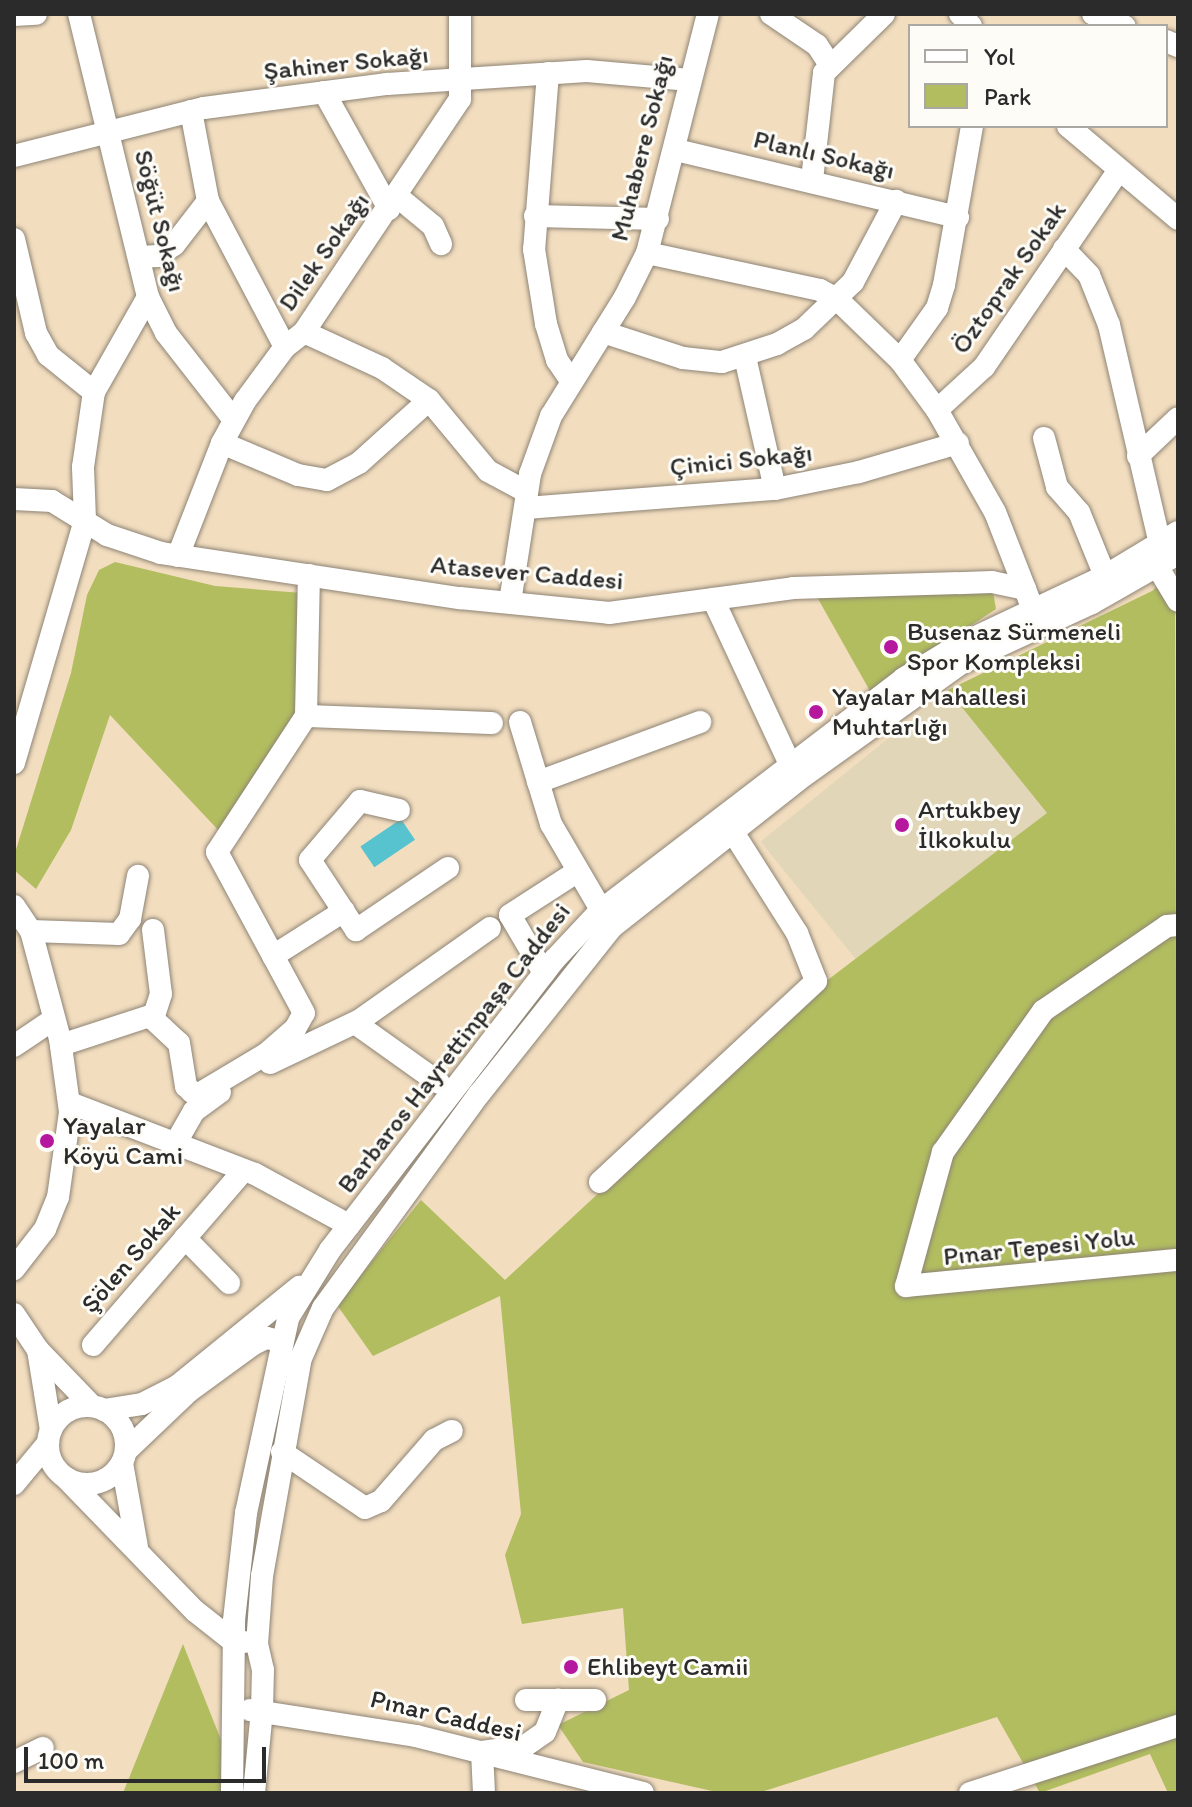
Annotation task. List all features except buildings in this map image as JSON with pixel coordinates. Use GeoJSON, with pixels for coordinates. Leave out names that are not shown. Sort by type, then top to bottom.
{"type":"FeatureCollection","features":[{"type":"Feature","properties":{"kind":"street"},"geometry":{"type":"LineString","coordinates":[[14,15],[36,14]]}},
{"type":"Feature","properties":{"kind":"street","name":"Söğüt Sokağı"},"geometry":{"type":"LineString","coordinates":[[79,14],[148,297],[166,333],[234,420]]}},
{"type":"Feature","properties":{"kind":"street","name":"Dilek Sokağı"},"geometry":{"type":"LineString","coordinates":[[178,556],[234,420],[285,347],[304,332],[460,99],[460,14]]}},
{"type":"Feature","properties":{"kind":"street","name":"Muhabere Sokağı"},"geometry":{"type":"LineString","coordinates":[[510,602],[526,500],[551,416],[570,379],[603,332],[647,253],[676,150],[690,80],[708,14]]}},
{"type":"Feature","properties":{"kind":"street"},"geometry":{"type":"LineString","coordinates":[[771,14],[817,45],[830,65]]}},
{"type":"Feature","properties":{"kind":"street"},"geometry":{"type":"LineString","coordinates":[[812,180],[822,81],[830,65],[884,14]]}},
{"type":"Feature","properties":{"kind":"street"},"geometry":{"type":"LineString","coordinates":[[1093,14],[1120,24]]}},
{"type":"Feature","properties":{"kind":"street"},"geometry":{"type":"LineString","coordinates":[[548,73],[534,249],[546,324],[557,360],[570,379]]}},
{"type":"Feature","properties":{"kind":"street","name":"Şahiner Sokağı"},"geometry":{"type":"LineString","coordinates":[[14,156],[191,111],[324,92],[548,73],[690,80]]}},
{"type":"Feature","properties":{"kind":"street"},"geometry":{"type":"LineString","coordinates":[[324,92],[393,203],[433,226],[441,244]]}},
{"type":"Feature","properties":{"kind":"street"},"geometry":{"type":"LineString","coordinates":[[191,111],[208,201],[285,347]]}},
{"type":"Feature","properties":{"kind":"street"},"geometry":{"type":"LineString","coordinates":[[900,360],[937,308],[958,217],[972,128]]}},
{"type":"Feature","properties":{"kind":"street"},"geometry":{"type":"LineString","coordinates":[[1070,128],[1178,219]]}},
{"type":"Feature","properties":{"kind":"street","name":"Planlı Sokağı"},"geometry":{"type":"LineString","coordinates":[[676,150],[958,217]]}},
{"type":"Feature","properties":{"kind":"street","name":"Öztoprak Sokak"},"geometry":{"type":"LineString","coordinates":[[937,410],[984,367],[1118,171]]}},
{"type":"Feature","properties":{"kind":"street"},"geometry":{"type":"LineString","coordinates":[[140,257],[158,256],[174,245],[208,201]]}},
{"type":"Feature","properties":{"kind":"street"},"geometry":{"type":"LineString","coordinates":[[603,332],[683,358],[722,362],[745,357],[804,329],[837,299],[866,261],[896,201]]}},
{"type":"Feature","properties":{"kind":"street"},"geometry":{"type":"LineString","coordinates":[[535,216],[658,219]]}},
{"type":"Feature","properties":{"kind":"street"},"geometry":{"type":"LineString","coordinates":[[14,239],[36,333],[48,355],[94,392]]}},
{"type":"Feature","properties":{"kind":"street"},"geometry":{"type":"LineString","coordinates":[[1064,249],[1089,275],[1109,325],[1138,456],[1178,601]]}},
{"type":"Feature","properties":{"kind":"street"},"geometry":{"type":"LineString","coordinates":[[647,253],[820,290],[837,299],[900,360],[937,410],[995,512],[1029,600]]}},
{"type":"Feature","properties":{"kind":"street"},"geometry":{"type":"LineString","coordinates":[[14,763],[85,520],[83,467],[94,392],[148,297]]}},
{"type":"Feature","properties":{"kind":"street"},"geometry":{"type":"LineString","coordinates":[[304,332],[382,368],[429,400],[488,471],[526,500]]}},
{"type":"Feature","properties":{"kind":"street"},"geometry":{"type":"LineString","coordinates":[[745,357],[775,489]]}},
{"type":"Feature","properties":{"kind":"street"},"geometry":{"type":"LineString","coordinates":[[222,443],[298,475],[327,480],[359,463],[429,400]]}},
{"type":"Feature","properties":{"kind":"street"},"geometry":{"type":"LineString","coordinates":[[1138,456],[1178,418]]}},
{"type":"Feature","properties":{"kind":"street"},"geometry":{"type":"LineString","coordinates":[[1044,438],[1057,487],[1079,512],[1105,576]]}},
{"type":"Feature","properties":{"kind":"street","name":"Çinici Sokağı"},"geometry":{"type":"LineString","coordinates":[[526,500],[775,489],[859,472],[958,443]]}},
{"type":"Feature","properties":{"kind":"street","name":"Atasever Caddesi"},"geometry":{"type":"LineString","coordinates":[[14,499],[52,501],[135,546],[178,556],[609,613],[871,582],[992,582],[1029,600]]}},
{"type":"Feature","properties":{"kind":"street","name":"Barbaros Hayrettinpaşa Caddesi"},"geometry":{"type":"LineString","coordinates":[[232,1793],[233,1641],[246,1513],[288,1318],[309,1280],[349,1225],[544,973],[606,919],[921,668],[1029,600],[1105,576],[1164,550]]}},
{"type":"Feature","properties":{"kind":"street","name":"Barbaros Hayrettinpaşa Caddesi"},"geometry":{"type":"LineString","coordinates":[[254,1793],[263,1670],[257,1644],[282,1452],[301,1358],[323,1308],[606,919],[733,832],[794,772],[960,664],[1164,550]]}},
{"type":"Feature","properties":{"kind":"street"},"geometry":{"type":"LineString","coordinates":[[153,1015],[179,1043],[186,1086],[199,1094],[275,1048],[304,1013],[217,852],[306,716],[309,575]]}},
{"type":"Feature","properties":{"kind":"street"},"geometry":{"type":"LineString","coordinates":[[713,599],[794,772]]}},
{"type":"Feature","properties":{"kind":"street"},"geometry":{"type":"LineString","coordinates":[[306,716],[492,723]]}},
{"type":"Feature","properties":{"kind":"street"},"geometry":{"type":"LineString","coordinates":[[520,722],[538,782],[575,873],[606,919]]}},
{"type":"Feature","properties":{"kind":"street"},"geometry":{"type":"LineString","coordinates":[[538,782],[700,722]]}},
{"type":"Feature","properties":{"kind":"street"},"geometry":{"type":"LineString","coordinates":[[399,810],[360,801],[310,860],[356,930],[448,868]]}},
{"type":"Feature","properties":{"kind":"street"},"geometry":{"type":"LineString","coordinates":[[600,1182],[816,981],[797,933],[733,832]]}},
{"type":"Feature","properties":{"kind":"street"},"geometry":{"type":"LineString","coordinates":[[544,973],[510,915],[575,873]]}},
{"type":"Feature","properties":{"kind":"street"},"geometry":{"type":"LineString","coordinates":[[31,931],[119,934],[130,919],[138,876]]}},
{"type":"Feature","properties":{"kind":"street"},"geometry":{"type":"LineString","coordinates":[[14,906],[31,931],[61,1045],[70,1103],[69,1144],[58,1197],[45,1229],[14,1269]]}},
{"type":"Feature","properties":{"kind":"street"},"geometry":{"type":"LineString","coordinates":[[273,956],[344,911]]}},
{"type":"Feature","properties":{"kind":"street","name":"Pınar Tepesi Yolu"},"geometry":{"type":"LineString","coordinates":[[1178,925],[1167,926],[1043,1011],[943,1152],[906,1286],[1178,1260]]}},
{"type":"Feature","properties":{"kind":"street"},"geometry":{"type":"LineString","coordinates":[[174,1146],[200,1104],[355,1023],[490,928]]}},
{"type":"Feature","properties":{"kind":"street"},"geometry":{"type":"LineString","coordinates":[[153,930],[161,994],[153,1015]]}},
{"type":"Feature","properties":{"kind":"street"},"geometry":{"type":"LineString","coordinates":[[61,1045],[153,1015]]}},
{"type":"Feature","properties":{"kind":"street"},"geometry":{"type":"LineString","coordinates":[[14,1046],[54,1019]]}},
{"type":"Feature","properties":{"kind":"street"},"geometry":{"type":"LineString","coordinates":[[355,1023],[439,1083]]}},
{"type":"Feature","properties":{"kind":"street"},"geometry":{"type":"LineString","coordinates":[[70,1103],[174,1146],[244,1170],[349,1225]]}},
{"type":"Feature","properties":{"kind":"street","name":"Şölen Sokak"},"geometry":{"type":"LineString","coordinates":[[93,1345],[244,1170]]}},
{"type":"Feature","properties":{"kind":"street"},"geometry":{"type":"LineString","coordinates":[[185,1238],[229,1283]]}},
{"type":"Feature","properties":{"kind":"street"},"geometry":{"type":"LineString","coordinates":[[14,1487],[68,1411],[142,1404],[176,1387],[309,1280]]}},
{"type":"Feature","properties":{"kind":"street"},"geometry":{"type":"LineString","coordinates":[[14,1314],[38,1350],[122,1427],[137,1547]]}},
{"type":"Feature","properties":{"kind":"street"},"geometry":{"type":"LineString","coordinates":[[14,1487],[62,1474],[91,1484],[114,1473],[124,1457],[189,1391],[252,1345],[266,1338],[282,1341]]}},
{"type":"Feature","properties":{"kind":"street"},"geometry":{"type":"LineString","coordinates":[[38,1350],[49,1437],[62,1474],[137,1547],[195,1611],[233,1641],[257,1644]]}},
{"type":"Feature","properties":{"kind":"street"},"geometry":{"type":"LineString","coordinates":[[282,1452],[365,1508],[381,1501],[434,1440],[452,1431]]}},
{"type":"Feature","properties":{"kind":"street"},"geometry":{"type":"LineString","coordinates":[[526,1700],[595,1700]]}},
{"type":"Feature","properties":{"kind":"street"},"geometry":{"type":"LineString","coordinates":[[484,1793],[482,1752],[525,1746],[545,1732],[558,1700]]}},
{"type":"Feature","properties":{"kind":"street","name":"Pınar Caddesi"},"geometry":{"type":"LineString","coordinates":[[234,1709],[348,1722],[482,1752],[578,1785],[643,1793]]}},
{"type":"Feature","properties":{"kind":"street"},"geometry":{"type":"LineString","coordinates":[[970,1793],[1178,1726]]}},
{"type":"Feature","properties":{"kind":"street"},"geometry":{"type":"LineString","coordinates":[[14,1762],[43,1748]]}},
{"type":"Feature","properties":{"kind":"shaded area","name":"Artukbey İlkokulu"},"geometry":{"type":"Polygon","coordinates":[[[948,690],[1048,814],[861,965],[761,842],[948,690]]]}},
{"type":"Feature","properties":{"kind":"green space"},"geometry":{"type":"Polygon","coordinates":[[[115,562],[215,586],[302,593],[295,723],[221,833],[110,715],[71,830],[36,889],[14,870],[14,856],[71,673],[87,595],[99,570],[115,562]]]}},
{"type":"Feature","properties":{"kind":"green space"},"geometry":{"type":"Polygon","coordinates":[[[1175,572],[1178,1793],[1168,1793],[1150,1754],[1040,1793],[997,1717],[758,1793],[721,1793],[583,1762],[558,1725],[629,1690],[623,1608],[522,1624],[505,1555],[521,1514],[500,1296],[373,1356],[337,1305],[421,1200],[505,1280],[829,979],[1047,813],[948,690],[1152,591],[1175,572]]]}},
{"type":"Feature","properties":{"kind":"green space","name":"Busenaz Sürmeneli Spor Kompleksi"},"geometry":{"type":"Polygon","coordinates":[[[993,592],[996,609],[870,691],[817,597],[993,592]]]}},
{"type":"Feature","properties":{"kind":"green space"},"geometry":{"type":"Polygon","coordinates":[[[183,1644],[225,1750],[223,1793],[123,1793],[183,1644]]]}},
{"type":"Feature","properties":{"kind":"water"},"geometry":{"type":"Polygon","coordinates":[[[401,819],[415,840],[374,867],[360,846],[401,819]]]}},
{"type":"Feature","properties":{"kind":"place","name":"Busenaz Sürmeneli Spor Kompleksi"},"geometry":{"type":"Point","coordinates":[891,647]}},
{"type":"Feature","properties":{"kind":"place","name":"Yayalar Mahallesi Muhtarlığı"},"geometry":{"type":"Point","coordinates":[816,712]}},
{"type":"Feature","properties":{"kind":"place","name":"Artukbey İlkokulu"},"geometry":{"type":"Point","coordinates":[902,825]}},
{"type":"Feature","properties":{"kind":"place","name":"Yayalar Köyü Cami"},"geometry":{"type":"Point","coordinates":[47,1141]}},
{"type":"Feature","properties":{"kind":"place","name":"Ehlibeyt Camii"},"geometry":{"type":"Point","coordinates":[571,1667]}}]}
